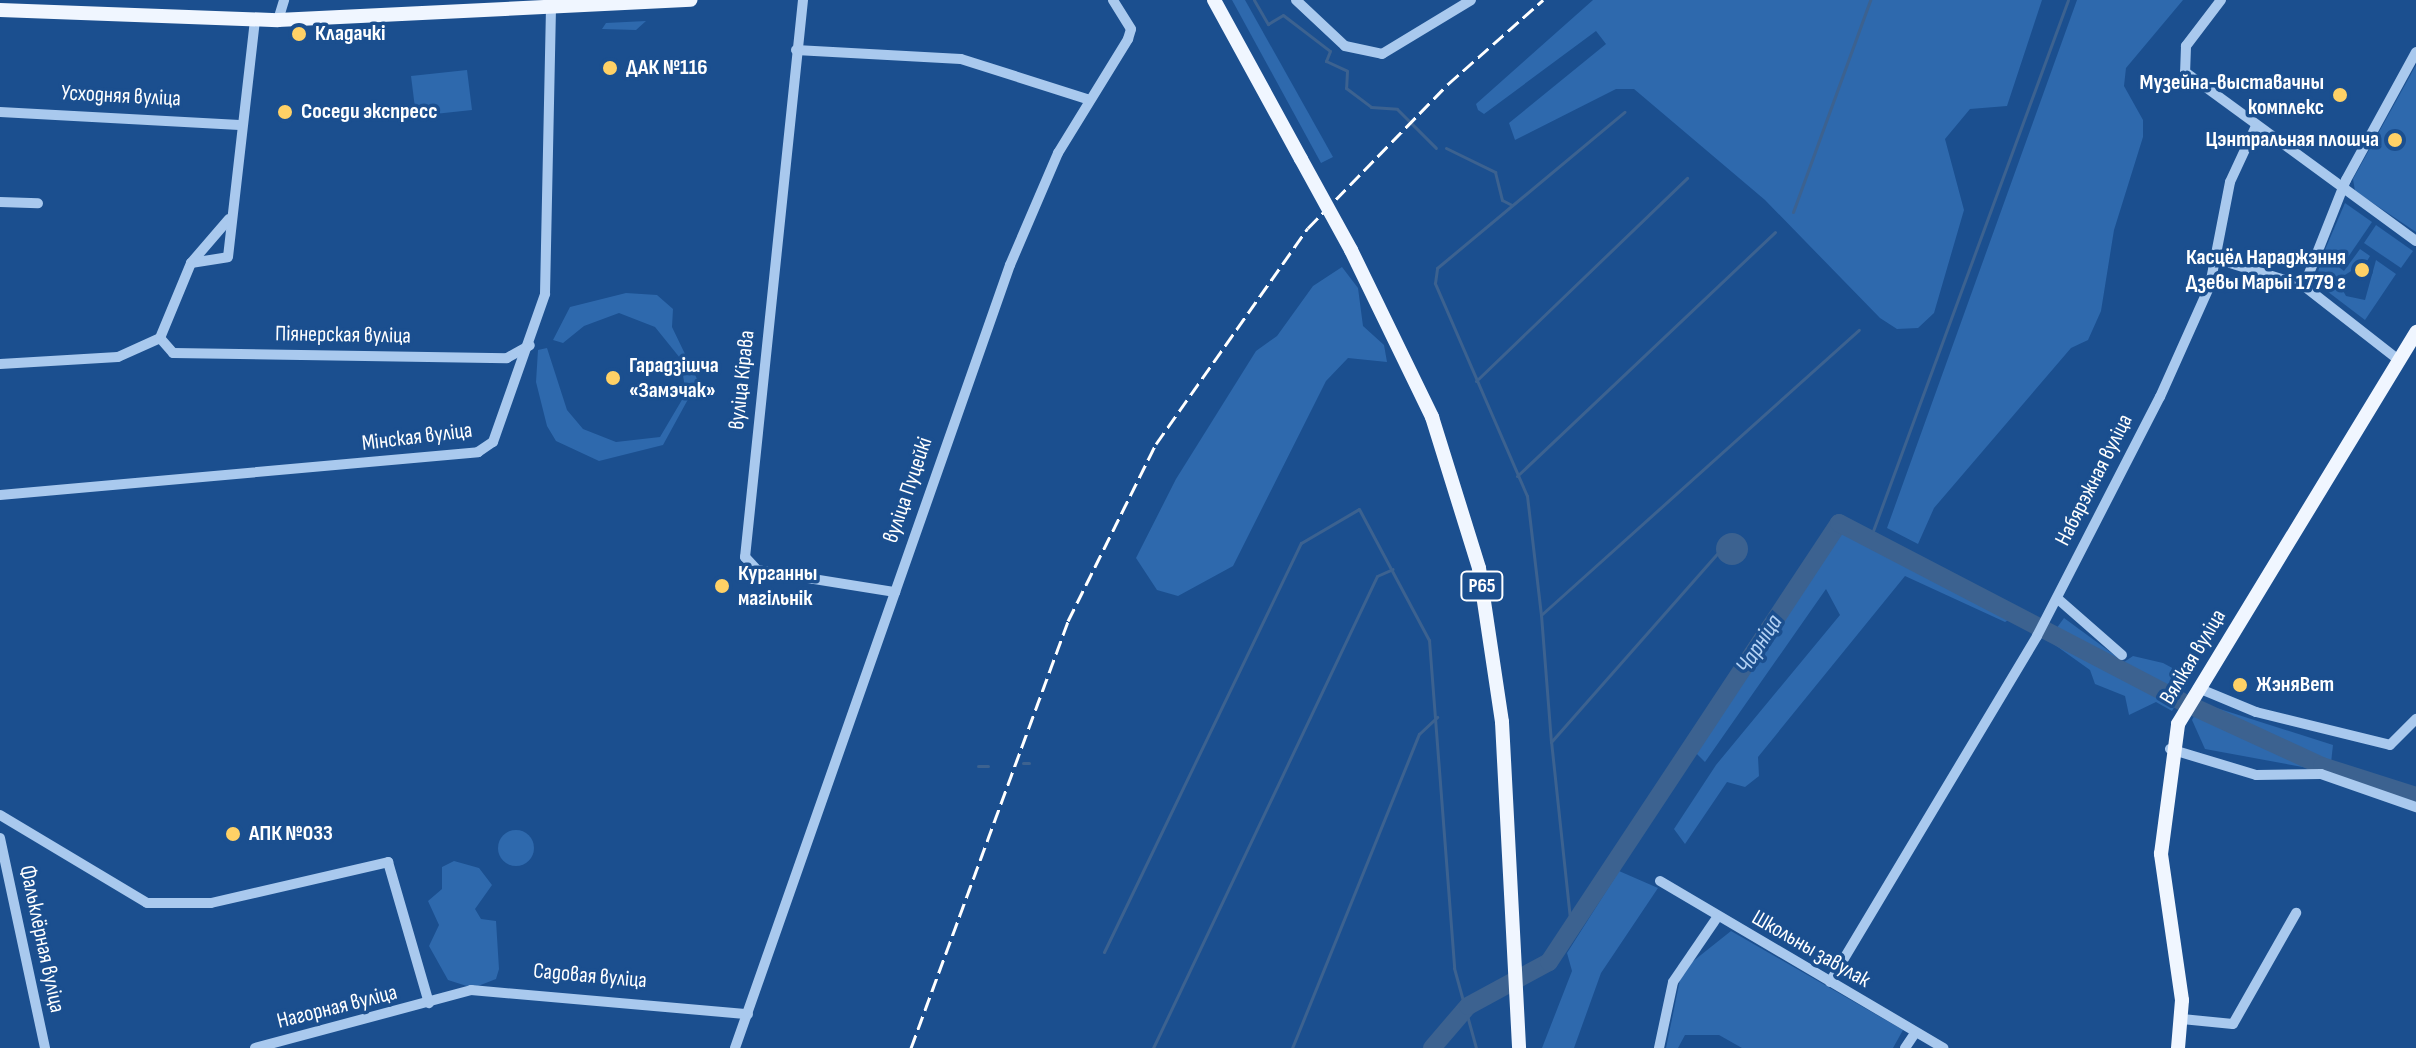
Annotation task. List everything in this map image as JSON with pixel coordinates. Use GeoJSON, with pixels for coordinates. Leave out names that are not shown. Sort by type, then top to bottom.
{"type":"FeatureCollection","features":[{"type":"Feature","properties":{"kind":"main road"},"geometry":{"type":"LineString","coordinates":[[0,10],[16,6],[278,20],[462,16],[691,0]]}},
{"type":"Feature","properties":{"kind":"main road","name":"Р65"},"geometry":{"type":"LineString","coordinates":[[1214,0],[1351,250],[1432,417],[1479,568],[1502,722],[1519,1048]]}},
{"type":"Feature","properties":{"kind":"main road","name":"Вялікая вуліца"},"geometry":{"type":"LineString","coordinates":[[2178,1048],[2182,1019],[2161,854],[2170,749],[2198,688],[2416,332]]}},
{"type":"Feature","properties":{"kind":"street"},"geometry":{"type":"LineString","coordinates":[[278,20],[284,0]]}},
{"type":"Feature","properties":{"kind":"street"},"geometry":{"type":"LineString","coordinates":[[461,0],[462,16]]}},
{"type":"Feature","properties":{"kind":"street","name":"вуліца Кірава"},"geometry":{"type":"LineString","coordinates":[[803,0],[745,557],[757,570],[895,592]]}},
{"type":"Feature","properties":{"kind":"street","name":"вуліца Пуцейкі"},"geometry":{"type":"LineString","coordinates":[[735,1048],[1010,265],[1087,99],[1128,39],[1131,29],[1113,0]]}},
{"type":"Feature","properties":{"kind":"street"},"geometry":{"type":"LineString","coordinates":[[1296,0],[1364,54],[1398,49],[1471,0]]}},
{"type":"Feature","properties":{"kind":"street"},"geometry":{"type":"LineString","coordinates":[[2221,0],[2186,46],[2182,64],[2191,79],[2343,192],[2416,241]]}},
{"type":"Feature","properties":{"kind":"street","name":"Мінская вуліца"},"geometry":{"type":"LineString","coordinates":[[0,495],[478,452],[493,442],[530,345],[545,294],[551,11]]}},
{"type":"Feature","properties":{"kind":"street"},"geometry":{"type":"LineString","coordinates":[[191,263],[228,257],[240,125],[255,19]]}},
{"type":"Feature","properties":{"kind":"street"},"geometry":{"type":"LineString","coordinates":[[796,50],[961,59],[1087,99]]}},
{"type":"Feature","properties":{"kind":"street"},"geometry":{"type":"LineString","coordinates":[[2304,286],[2343,192],[2416,52]]}},
{"type":"Feature","properties":{"kind":"street","name":"Усходняя вуліца"},"geometry":{"type":"LineString","coordinates":[[0,112],[240,125]]}},
{"type":"Feature","properties":{"kind":"street","name":"Набярэжная вуліца"},"geometry":{"type":"LineString","coordinates":[[1830,982],[2048,617],[2178,359],[2217,259],[2230,182],[2256,126]]}},
{"type":"Feature","properties":{"kind":"street"},"geometry":{"type":"LineString","coordinates":[[0,202],[38,203]]}},
{"type":"Feature","properties":{"kind":"street"},"geometry":{"type":"LineString","coordinates":[[0,364],[118,357],[160,338],[191,263],[230,218]]}},
{"type":"Feature","properties":{"kind":"street"},"geometry":{"type":"LineString","coordinates":[[2217,259],[2304,286],[2400,361]]}},
{"type":"Feature","properties":{"kind":"street","name":"Піянерская вуліца"},"geometry":{"type":"LineString","coordinates":[[160,338],[173,353],[507,358],[530,345]]}},
{"type":"Feature","properties":{"kind":"street"},"geometry":{"type":"LineString","coordinates":[[2058,599],[2122,655]]}},
{"type":"Feature","properties":{"kind":"street"},"geometry":{"type":"LineString","coordinates":[[2198,688],[2256,712],[2390,745],[2416,719]]}},
{"type":"Feature","properties":{"kind":"street"},"geometry":{"type":"LineString","coordinates":[[2170,749],[2256,775],[2321,774],[2416,807]]}},
{"type":"Feature","properties":{"kind":"street"},"geometry":{"type":"LineString","coordinates":[[0,815],[147,903],[211,903],[388,862],[429,1003]]}},
{"type":"Feature","properties":{"kind":"street","name":"Фальклёрная вуліца"},"geometry":{"type":"LineString","coordinates":[[0,838],[45,1048]]}},
{"type":"Feature","properties":{"kind":"street","name":"Школьны завулак"},"geometry":{"type":"LineString","coordinates":[[1660,881],[1716,919],[1944,1048]]}},
{"type":"Feature","properties":{"kind":"street"},"geometry":{"type":"LineString","coordinates":[[2182,1019],[2233,1024],[2296,913]]}},
{"type":"Feature","properties":{"kind":"street"},"geometry":{"type":"LineString","coordinates":[[1659,1048],[1673,982],[1716,919]]}},
{"type":"Feature","properties":{"kind":"street","name":"Садовая вуліца"},"geometry":{"type":"LineString","coordinates":[[429,1003],[497,988],[748,1014]]}},
{"type":"Feature","properties":{"kind":"street","name":"Нагорная вуліца"},"geometry":{"type":"LineString","coordinates":[[255,1048],[429,1003]]}},
{"type":"Feature","properties":{"kind":"street"},"geometry":{"type":"LineString","coordinates":[[1905,1048],[1915,1033]]}},
{"type":"Feature","properties":{"kind":"shaded area"},"geometry":{"type":"Polygon","coordinates":[[[1232,0],[1245,0],[1333,157],[1321,163],[1232,0]]]}},
{"type":"Feature","properties":{"kind":"shaded area"},"geometry":{"type":"Polygon","coordinates":[[[1593,0],[2042,0],[2007,106],[1970,109],[1945,139],[1964,210],[1934,313],[1918,328],[1897,329],[1880,318],[1765,200],[1634,89],[1616,89],[1515,140],[1509,123],[1606,44],[1596,31],[1484,114],[1478,110],[1476,104],[1593,0]]]}},
{"type":"Feature","properties":{"kind":"shaded area"},"geometry":{"type":"Polygon","coordinates":[[[2077,0],[2183,0],[2126,68],[2124,86],[2143,120],[2143,137],[2114,230],[2101,311],[2088,340],[2071,348],[1934,508],[1918,544],[1887,528],[2077,0]]]}},
{"type":"Feature","properties":{"kind":"shaded area"},"geometry":{"type":"Polygon","coordinates":[[[646,21],[636,30],[602,29],[606,23],[646,21]]]}},
{"type":"Feature","properties":{"kind":"shaded area","name":"Цэнтральная плошча"},"geometry":{"type":"Polygon","coordinates":[[[2416,65],[2416,232],[2355,191],[2353,179],[2416,65]]]}},
{"type":"Feature","properties":{"kind":"shaded area"},"geometry":{"type":"Polygon","coordinates":[[[467,70],[472,110],[416,116],[411,76],[467,70]]]}},
{"type":"Feature","properties":{"kind":"shaded area"},"geometry":{"type":"Polygon","coordinates":[[[2345,203],[2372,222],[2342,266],[2324,252],[2345,203]]]}},
{"type":"Feature","properties":{"kind":"shaded area"},"geometry":{"type":"Polygon","coordinates":[[[2376,225],[2413,251],[2401,268],[2364,243],[2376,225]]]}},
{"type":"Feature","properties":{"kind":"shaded area"},"geometry":{"type":"Polygon","coordinates":[[[2360,249],[2370,256],[2367,261],[2337,280],[2346,296],[2365,300],[2376,260],[2396,274],[2365,320],[2315,282],[2323,255],[2344,271],[2360,249]]]}},
{"type":"Feature","properties":{"kind":"shaded area"},"geometry":{"type":"Polygon","coordinates":[[[1342,267],[1358,288],[1363,326],[1384,345],[1387,362],[1348,358],[1326,381],[1233,566],[1178,596],[1157,590],[1136,558],[1176,479],[1256,351],[1277,336],[1313,286],[1342,267]]]}},
{"type":"Feature","properties":{"kind":"shaded area"},"geometry":{"type":"Polygon","coordinates":[[[626,293],[657,295],[673,309],[672,327],[698,381],[663,445],[599,461],[556,441],[547,426],[536,382],[538,350],[547,348],[567,410],[583,429],[616,442],[660,437],[686,393],[680,358],[655,327],[619,313],[584,326],[563,343],[553,340],[570,307],[626,293]]]}},
{"type":"Feature","properties":{"kind":"shaded area"},"geometry":{"type":"Polygon","coordinates":[[[1841,530],[2015,616],[2005,622],[1905,576],[1758,757],[1759,776],[1745,787],[1727,782],[1685,844],[1674,829],[1716,765],[1840,615],[1826,589],[1705,762],[1696,753],[1841,530]]]}},
{"type":"Feature","properties":{"kind":"shaded area"},"geometry":{"type":"Polygon","coordinates":[[[1732,533],[1743,538],[1748,549],[1743,560],[1732,565],[1721,560],[1716,549],[1721,538],[1732,533]]]}},
{"type":"Feature","properties":{"kind":"shaded area"},"geometry":{"type":"Polygon","coordinates":[[[2064,618],[2124,662],[2133,656],[2163,663],[2191,678],[2172,711],[2156,702],[2129,715],[2125,696],[2095,684],[2090,670],[2048,640],[2064,618]]]}},
{"type":"Feature","properties":{"kind":"shaded area"},"geometry":{"type":"Polygon","coordinates":[[[2201,703],[2333,745],[2330,772],[2205,749],[2192,720],[2201,703]]]}},
{"type":"Feature","properties":{"kind":"shaded area"},"geometry":{"type":"Polygon","coordinates":[[[516,830],[529,835],[534,848],[529,861],[516,866],[503,861],[498,848],[503,835],[516,830]]]}},
{"type":"Feature","properties":{"kind":"shaded area"},"geometry":{"type":"Polygon","coordinates":[[[454,861],[479,868],[492,885],[475,909],[481,919],[496,921],[499,969],[496,979],[473,988],[448,980],[429,946],[439,925],[428,901],[442,889],[442,867],[454,861]]]}},
{"type":"Feature","properties":{"kind":"shaded area"},"geometry":{"type":"Polygon","coordinates":[[[1619,871],[1658,888],[1601,973],[1574,1048],[1542,1048],[1572,971],[1567,953],[1619,871]]]}},
{"type":"Feature","properties":{"kind":"shaded area"},"geometry":{"type":"Polygon","coordinates":[[[1731,931],[1903,1030],[1893,1048],[1742,1048],[1719,1035],[1685,1035],[1678,1048],[1666,1048],[1682,970],[1731,931]]]}},
{"type":"Feature","properties":{"kind":"waterway"},"geometry":{"type":"LineString","coordinates":[[1254,0],[1268,24],[1283,15],[1330,51],[1326,61],[1347,71],[1346,88],[1371,107],[1397,109],[1436,148]]}},
{"type":"Feature","properties":{"kind":"waterway"},"geometry":{"type":"LineString","coordinates":[[1793,212],[1870,0]]}},
{"type":"Feature","properties":{"kind":"waterway"},"geometry":{"type":"LineString","coordinates":[[1870,539],[2068,0]]}},
{"type":"Feature","properties":{"kind":"waterway"},"geometry":{"type":"LineString","coordinates":[[1541,615],[1527,496],[1435,283],[1437,268],[1624,112]]}},
{"type":"Feature","properties":{"kind":"waterway"},"geometry":{"type":"LineString","coordinates":[[1446,148],[1495,172],[1502,200],[1512,205]]}},
{"type":"Feature","properties":{"kind":"waterway"},"geometry":{"type":"LineString","coordinates":[[1476,381],[1687,178]]}},
{"type":"Feature","properties":{"kind":"waterway"},"geometry":{"type":"LineString","coordinates":[[1517,476],[1775,232]]}},
{"type":"Feature","properties":{"kind":"waterway"},"geometry":{"type":"LineString","coordinates":[[1551,742],[1541,615],[1859,330]]}},
{"type":"Feature","properties":{"kind":"waterway"},"geometry":{"type":"LineString","coordinates":[[1104,952],[1301,543],[1359,509],[1429,640],[1454,968],[1476,1048]]}},
{"type":"Feature","properties":{"kind":"waterway","name":"Чарніца"},"geometry":{"type":"LineString","coordinates":[[1432,1048],[1468,1006],[1549,962],[1839,523],[2181,701]]}},
{"type":"Feature","properties":{"kind":"waterway"},"geometry":{"type":"LineString","coordinates":[[1571,928],[1551,742],[1717,554]]}},
{"type":"Feature","properties":{"kind":"waterway"},"geometry":{"type":"LineString","coordinates":[[1153,1048],[1377,576],[1393,569]]}},
{"type":"Feature","properties":{"kind":"waterway","name":"Чарніца"},"geometry":{"type":"LineString","coordinates":[[2196,708],[2322,766],[2416,796]]}},
{"type":"Feature","properties":{"kind":"waterway"},"geometry":{"type":"LineString","coordinates":[[1292,1048],[1419,734],[1437,717]]}},
{"type":"Feature","properties":{"kind":"waterway"},"geometry":{"type":"LineString","coordinates":[[1023,763],[1029,763]]}},
{"type":"Feature","properties":{"kind":"waterway"},"geometry":{"type":"LineString","coordinates":[[978,766],[988,766]]}},
{"type":"Feature","properties":{"kind":"railway"},"geometry":{"type":"LineString","coordinates":[[911,1048],[1068,621],[1156,444],[1308,228],[1448,84],[1543,0]]}},
{"type":"Feature","properties":{"kind":"place","name":"Кладачкі"},"geometry":{"type":"Point","coordinates":[299,34]}},
{"type":"Feature","properties":{"kind":"place","name":"ДАК №116"},"geometry":{"type":"Point","coordinates":[610,68]}},
{"type":"Feature","properties":{"kind":"place","name":"Музейна-выставачны комплекс"},"geometry":{"type":"Point","coordinates":[2340,95]}},
{"type":"Feature","properties":{"kind":"place","name":"Соседи экспресс"},"geometry":{"type":"Point","coordinates":[285,112]}},
{"type":"Feature","properties":{"kind":"place","name":"Цэнтральная плошча"},"geometry":{"type":"Point","coordinates":[2395,140]}},
{"type":"Feature","properties":{"kind":"place","name":"Касцёл Нараджэння Дзевы Марыі 1779 г"},"geometry":{"type":"Point","coordinates":[2362,270]}},
{"type":"Feature","properties":{"kind":"place","name":"Гарадзішча «Замэчак»"},"geometry":{"type":"Point","coordinates":[613,378]}},
{"type":"Feature","properties":{"kind":"place","name":"Курганны магільнік"},"geometry":{"type":"Point","coordinates":[722,586]}},
{"type":"Feature","properties":{"kind":"place","name":"ЖэняВет"},"geometry":{"type":"Point","coordinates":[2240,685]}},
{"type":"Feature","properties":{"kind":"place","name":"АПК №033"},"geometry":{"type":"Point","coordinates":[233,834]}}]}
